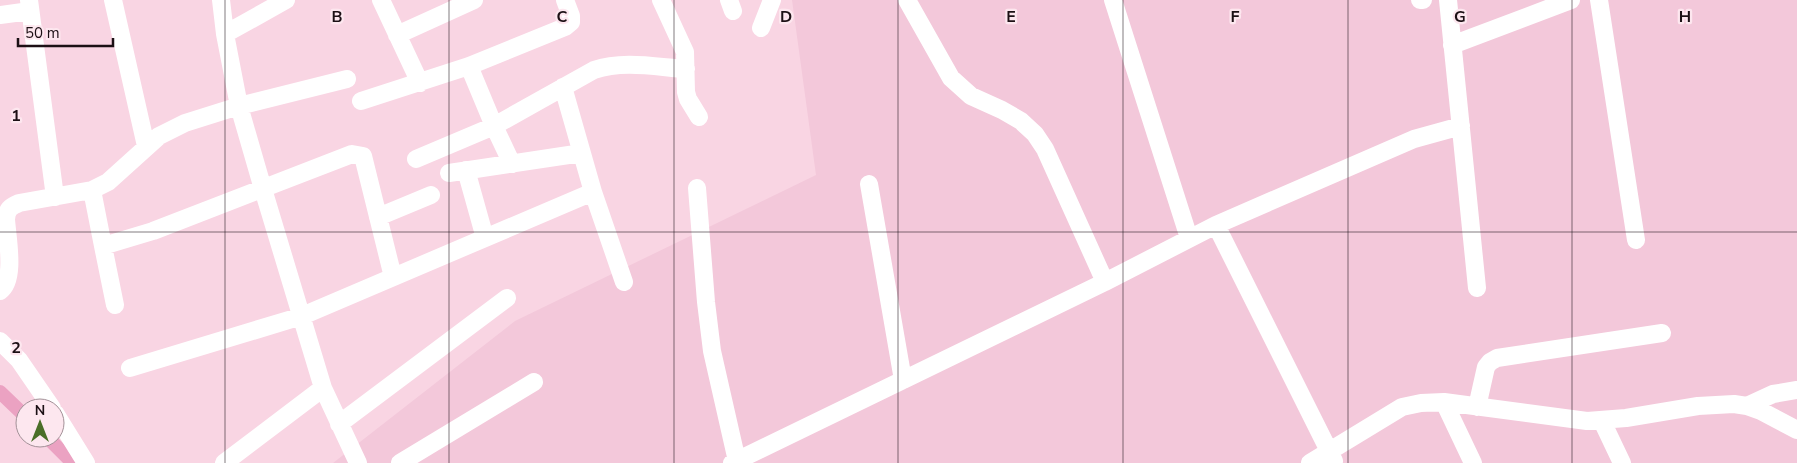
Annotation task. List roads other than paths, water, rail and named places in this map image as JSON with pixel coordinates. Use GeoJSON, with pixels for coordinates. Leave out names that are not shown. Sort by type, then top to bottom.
{"type":"FeatureCollection","features":[{"type":"Feature","properties":{"kind":"street"},"geometry":{"type":"LineString","coordinates":[[113,0],[146,146]]}},
{"type":"Feature","properties":{"kind":"street"},"geometry":{"type":"LineString","coordinates":[[221,0],[225,34],[239,106],[262,190],[323,388],[358,463]]}},
{"type":"Feature","properties":{"kind":"street"},"geometry":{"type":"LineString","coordinates":[[225,34],[286,0]]}},
{"type":"Feature","properties":{"kind":"street"},"geometry":{"type":"LineString","coordinates":[[380,0],[420,83]]}},
{"type":"Feature","properties":{"kind":"street"},"geometry":{"type":"LineString","coordinates":[[397,35],[474,0]]}},
{"type":"Feature","properties":{"kind":"street"},"geometry":{"type":"LineString","coordinates":[[361,101],[469,66],[565,27],[571,22],[571,16],[565,0]]}},
{"type":"Feature","properties":{"kind":"street"},"geometry":{"type":"LineString","coordinates":[[661,0],[685,52],[685,86],[688,99],[699,117]]}},
{"type":"Feature","properties":{"kind":"street"},"geometry":{"type":"LineString","coordinates":[[762,28],[772,0]]}},
{"type":"Feature","properties":{"kind":"street"},"geometry":{"type":"LineString","coordinates":[[907,0],[944,68],[957,86],[971,96],[1021,121],[1035,134],[1044,149],[1105,282]]}},
{"type":"Feature","properties":{"kind":"street"},"geometry":{"type":"LineString","coordinates":[[1113,0],[1189,238]]}},
{"type":"Feature","properties":{"kind":"street"},"geometry":{"type":"LineString","coordinates":[[1448,0],[1477,288]]}},
{"type":"Feature","properties":{"kind":"street"},"geometry":{"type":"LineString","coordinates":[[1452,45],[1571,0]]}},
{"type":"Feature","properties":{"kind":"street"},"geometry":{"type":"LineString","coordinates":[[1599,0],[1636,240]]}},
{"type":"Feature","properties":{"kind":"street"},"geometry":{"type":"LineString","coordinates":[[0,15],[30,6],[55,197]]}},
{"type":"Feature","properties":{"kind":"street"},"geometry":{"type":"LineString","coordinates":[[416,159],[494,126],[594,70],[615,64],[686,69]]}},
{"type":"Feature","properties":{"kind":"street"},"geometry":{"type":"LineString","coordinates":[[469,66],[512,164]]}},
{"type":"Feature","properties":{"kind":"street"},"geometry":{"type":"LineString","coordinates":[[0,291],[7,283],[10,273],[3,209],[19,203],[92,190],[108,182],[146,146],[170,129],[239,106],[347,79]]}},
{"type":"Feature","properties":{"kind":"street"},"geometry":{"type":"LineString","coordinates":[[563,87],[593,192],[624,282]]}},
{"type":"Feature","properties":{"kind":"street"},"geometry":{"type":"LineString","coordinates":[[697,188],[712,351],[735,462],[1105,282],[1216,225],[1414,139],[1461,126]]}},
{"type":"Feature","properties":{"kind":"street"},"geometry":{"type":"LineString","coordinates":[[485,238],[458,172],[582,153]]}},
{"type":"Feature","properties":{"kind":"street"},"geometry":{"type":"LineString","coordinates":[[103,246],[153,231],[352,154],[358,154],[362,156],[365,162],[393,277]]}},
{"type":"Feature","properties":{"kind":"street"},"geometry":{"type":"LineString","coordinates":[[869,184],[903,380]]}},
{"type":"Feature","properties":{"kind":"street"},"geometry":{"type":"LineString","coordinates":[[92,190],[115,305]]}},
{"type":"Feature","properties":{"kind":"street"},"geometry":{"type":"LineString","coordinates":[[130,368],[302,316],[593,192]]}},
{"type":"Feature","properties":{"kind":"street"},"geometry":{"type":"LineString","coordinates":[[378,217],[431,194]]}},
{"type":"Feature","properties":{"kind":"street"},"geometry":{"type":"LineString","coordinates":[[1216,225],[1332,458]]}},
{"type":"Feature","properties":{"kind":"street"},"geometry":{"type":"LineString","coordinates":[[339,424],[507,298]]}},
{"type":"Feature","properties":{"kind":"street"},"geometry":{"type":"LineString","coordinates":[[1477,407],[1486,367],[1497,358],[1662,333]]}},
{"type":"Feature","properties":{"kind":"street"},"geometry":{"type":"LineString","coordinates":[[0,341],[19,360],[45,398]]}},
{"type":"Feature","properties":{"kind":"street"},"geometry":{"type":"LineString","coordinates":[[400,463],[534,382]]}},
{"type":"Feature","properties":{"kind":"street"},"geometry":{"type":"LineString","coordinates":[[224,463],[323,388]]}},
{"type":"Feature","properties":{"kind":"street"},"geometry":{"type":"LineString","coordinates":[[1747,406],[1773,394],[1797,390]]}},
{"type":"Feature","properties":{"kind":"street"},"geometry":{"type":"LineString","coordinates":[[1444,402],[1473,463]]}},
{"type":"Feature","properties":{"kind":"street"},"geometry":{"type":"LineString","coordinates":[[1310,463],[1332,458],[1402,408],[1421,403],[1444,402],[1587,421],[1602,421],[1698,406],[1734,404],[1761,411],[1797,430]]}},
{"type":"Feature","properties":{"kind":"street"},"geometry":{"type":"LineString","coordinates":[[1602,421],[1622,463]]}},
{"type":"Feature","properties":{"kind":"street"},"geometry":{"type":"LineString","coordinates":[[65,429],[86,463]]}},
{"type":"Feature","properties":{"kind":"waterway"},"geometry":{"type":"LineString","coordinates":[[0,392],[15,406]]}},
{"type":"Feature","properties":{"kind":"waterway"},"geometry":{"type":"LineString","coordinates":[[58,448],[73,463]]}}]}
